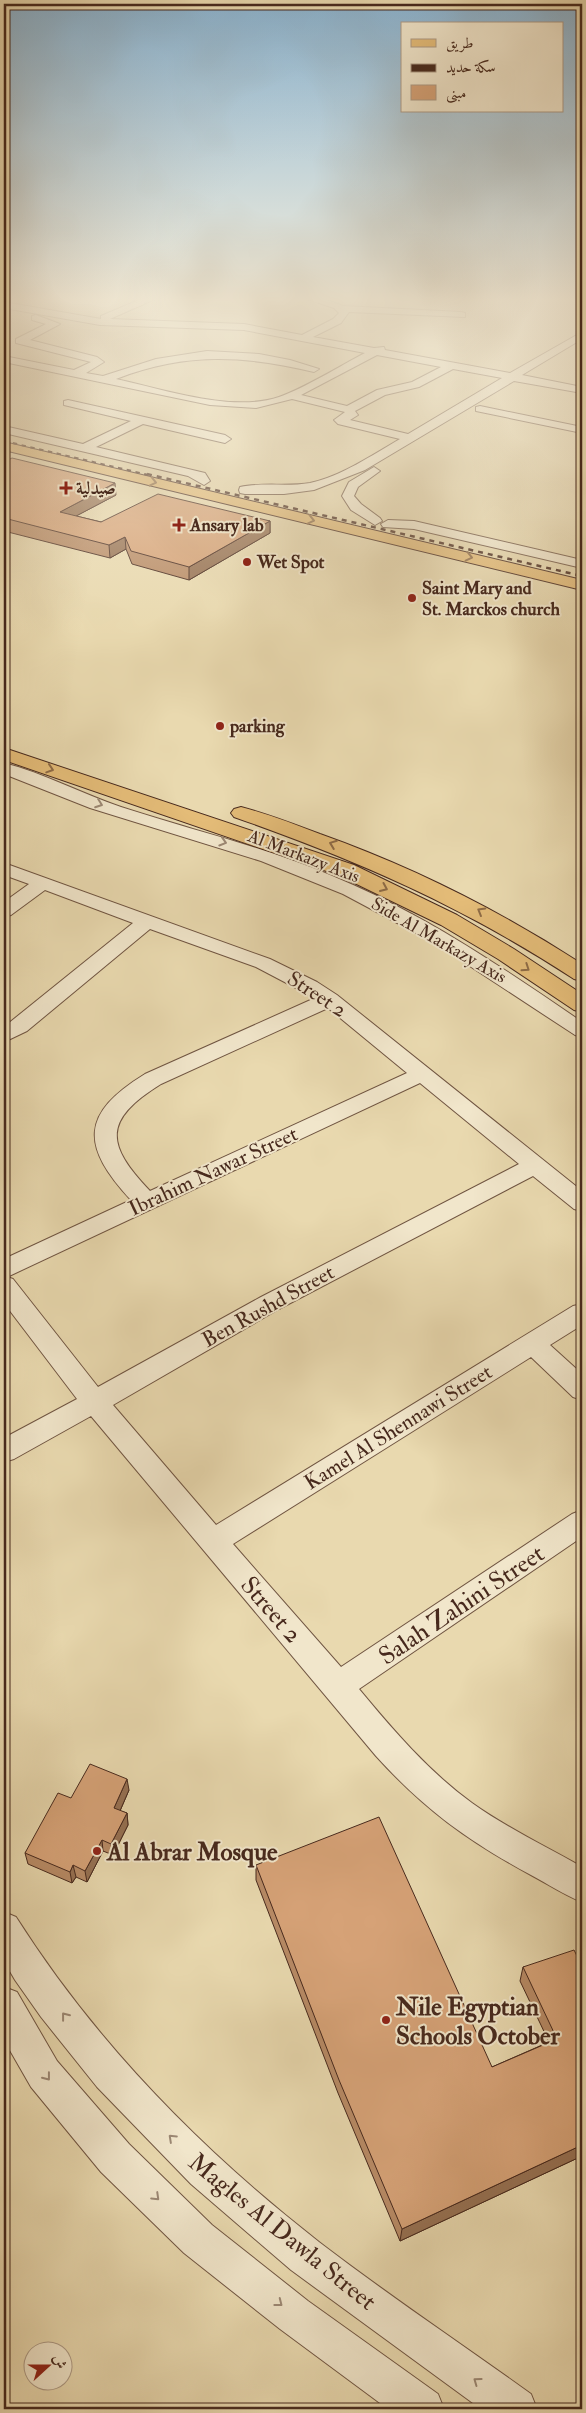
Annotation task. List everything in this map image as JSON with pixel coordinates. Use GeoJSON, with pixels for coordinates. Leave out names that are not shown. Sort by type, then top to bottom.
{"type":"FeatureCollection","features":[{"type":"Feature","properties":{"kind":"main road"},"geometry":{"type":"LineString","coordinates":[[4,434],[134,464],[197,490],[245,490],[582,568]]}},
{"type":"Feature","properties":{"kind":"main road"},"geometry":{"type":"LineString","coordinates":[[4,446],[197,490],[582,585]]}},
{"type":"Feature","properties":{"kind":"main road"},"geometry":{"type":"LineString","coordinates":[[118,473],[124,467],[134,464]]}},
{"type":"Feature","properties":{"kind":"main road","name":"Al Markazy Axis"},"geometry":{"type":"LineString","coordinates":[[4,737],[287,828],[366,857],[420,881],[526,937],[581,973]]}},
{"type":"Feature","properties":{"kind":"main road","name":"Al Markazy Axis"},"geometry":{"type":"LineString","coordinates":[[4,754],[346,870],[472,933],[582,1005]]}},
{"type":"Feature","properties":{"kind":"main road"},"geometry":{"type":"LineString","coordinates":[[266,807],[287,828]]}},
{"type":"Feature","properties":{"kind":"main road"},"geometry":{"type":"LineString","coordinates":[[126,814],[214,824]]}},
{"type":"Feature","properties":{"kind":"street"},"geometry":{"type":"LineString","coordinates":[[104,412],[225,439]]}},
{"type":"Feature","properties":{"kind":"street"},"geometry":{"type":"LineString","coordinates":[[350,412],[352,415],[340,420],[342,422],[412,438]]}},
{"type":"Feature","properties":{"kind":"street"},"geometry":{"type":"LineString","coordinates":[[245,490],[296,489],[325,483],[361,467],[460,412]]}},
{"type":"Feature","properties":{"kind":"street"},"geometry":{"type":"LineString","coordinates":[[476,412],[353,485],[348,496],[350,502],[382,523],[414,525],[582,564]]}},
{"type":"Feature","properties":{"kind":"street"},"geometry":{"type":"LineString","coordinates":[[493,412],[582,430]]}},
{"type":"Feature","properties":{"kind":"street"},"geometry":{"type":"LineString","coordinates":[[83,449],[142,420]]}},
{"type":"Feature","properties":{"kind":"street"},"geometry":{"type":"LineString","coordinates":[[4,430],[192,473],[201,476],[197,490]]}},
{"type":"Feature","properties":{"kind":"street","name":"Side Al Markazy Axis"},"geometry":{"type":"LineString","coordinates":[[4,768],[126,814],[261,854],[349,890],[426,929],[476,959],[582,1032]]}},
{"type":"Feature","properties":{"kind":"street","name":"Street 2"},"geometry":{"type":"LineString","coordinates":[[4,869],[287,974],[330,999],[582,1204]]}},
{"type":"Feature","properties":{"kind":"street"},"geometry":{"type":"LineString","coordinates":[[4,911],[43,883]]}},
{"type":"Feature","properties":{"kind":"street"},"geometry":{"type":"LineString","coordinates":[[4,1036],[20,1027],[147,921]]}},
{"type":"Feature","properties":{"kind":"street"},"geometry":{"type":"LineString","coordinates":[[147,1202],[113,1164],[105,1145],[106,1126],[115,1108],[131,1092],[153,1079],[330,999]]}},
{"type":"Feature","properties":{"kind":"street","name":"Ibrahim Nawar Street"},"geometry":{"type":"LineString","coordinates":[[4,1269],[422,1074]]}},
{"type":"Feature","properties":{"kind":"street","name":"Ben Rushd Street"},"geometry":{"type":"LineString","coordinates":[[4,1451],[270,1303],[535,1165]]}},
{"type":"Feature","properties":{"kind":"street","name":"Street 2"},"geometry":{"type":"LineString","coordinates":[[4,1285],[94,1402],[339,1686],[379,1739],[411,1773],[447,1804],[582,1885]]}},
{"type":"Feature","properties":{"kind":"street","name":"Kamel Al Shennawi Street"},"geometry":{"type":"LineString","coordinates":[[213,1541],[582,1313]]}},
{"type":"Feature","properties":{"kind":"street"},"geometry":{"type":"LineString","coordinates":[[533,1344],[582,1390]]}},
{"type":"Feature","properties":{"kind":"street","name":"Salah Zahini Street"},"geometry":{"type":"LineString","coordinates":[[339,1686],[582,1522]]}},
{"type":"Feature","properties":{"kind":"street","name":"Magles Al Dawla Street"},"geometry":{"type":"LineString","coordinates":[[8,1947],[93,2054],[161,2128],[238,2201],[326,2271],[516,2409]]}},
{"type":"Feature","properties":{"kind":"street"},"geometry":{"type":"LineString","coordinates":[[4,2005],[44,2074],[115,2158],[198,2239],[294,2315],[423,2409]]}},
{"type":"Feature","properties":{"kind":"building"},"geometry":{"type":"Polygon","coordinates":[[[12,458],[115,483],[60,512],[101,522],[158,494],[270,521],[189,567],[131,551],[125,537],[109,545],[4,518],[4,462],[12,458]]]}},
{"type":"Feature","properties":{"kind":"building","name":"Al Abrar Mosque"},"geometry":{"type":"Polygon","coordinates":[[[90,1764],[127,1779],[114,1808],[127,1813],[111,1844],[102,1840],[85,1871],[73,1865],[70,1872],[25,1853],[58,1793],[71,1798],[90,1764]]]}},
{"type":"Feature","properties":{"kind":"building","name":"Nile Egyptian Schools October"},"geometry":{"type":"Polygon","coordinates":[[[379,1817],[492,2067],[557,2039],[523,1967],[574,1950],[582,1966],[582,2145],[402,2229],[339,2080],[256,1865],[379,1817]]]}},
{"type":"Feature","properties":{"kind":"railway"},"geometry":{"type":"LineString","coordinates":[[4,441],[153,476]]}},
{"type":"Feature","properties":{"kind":"railway"},"geometry":{"type":"LineString","coordinates":[[147,474],[582,576]]}},
{"type":"Feature","properties":{"kind":"place","name":"صيدلية"},"geometry":{"type":"Point","coordinates":[66,488]}},
{"type":"Feature","properties":{"kind":"place","name":"Ansary lab"},"geometry":{"type":"Point","coordinates":[179,525]}},
{"type":"Feature","properties":{"kind":"place","name":"Wet Spot"},"geometry":{"type":"Point","coordinates":[247,562]}},
{"type":"Feature","properties":{"kind":"place","name":"Saint Mary and St. Marckos church"},"geometry":{"type":"Point","coordinates":[412,598]}},
{"type":"Feature","properties":{"kind":"place","name":"parking"},"geometry":{"type":"Point","coordinates":[220,726]}},
{"type":"Feature","properties":{"kind":"place","name":"Al Abrar Mosque"},"geometry":{"type":"Point","coordinates":[97,1851]}},
{"type":"Feature","properties":{"kind":"place","name":"Nile Egyptian Schools October"},"geometry":{"type":"Point","coordinates":[386,2020]}}]}
